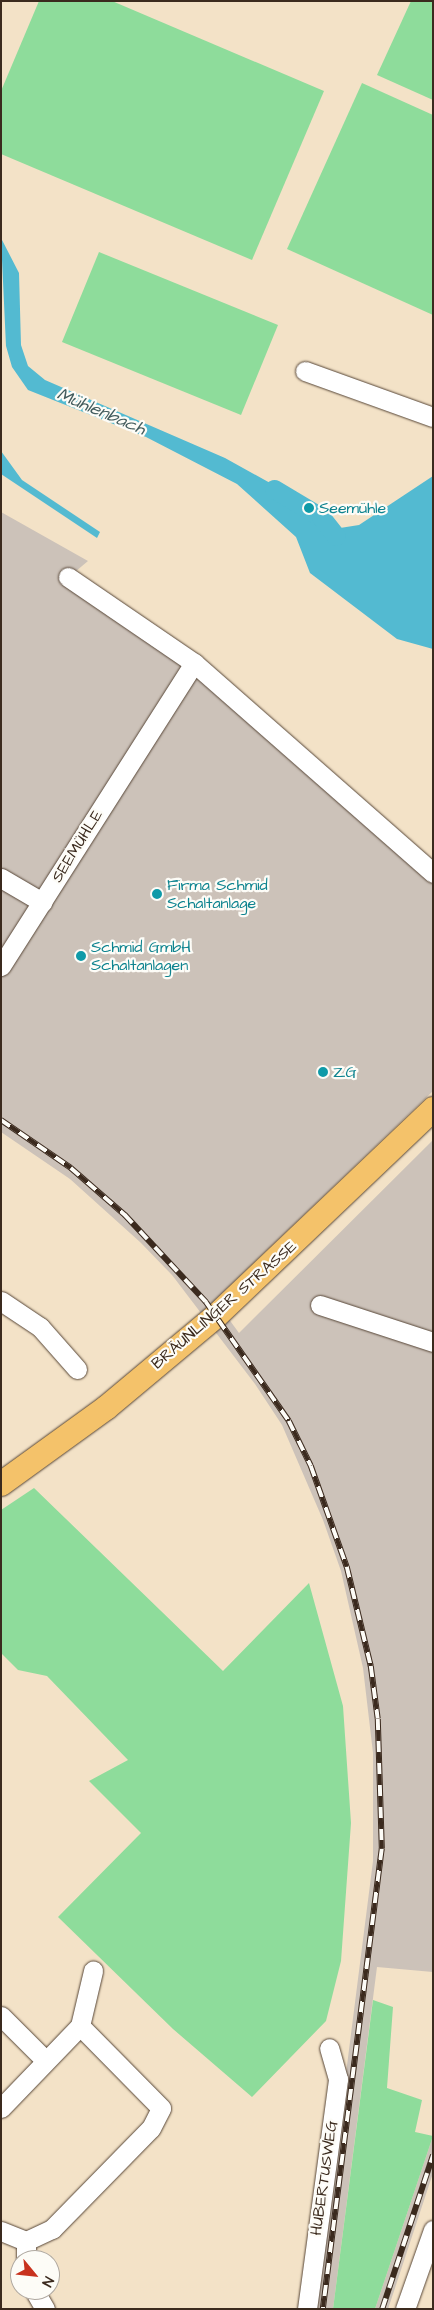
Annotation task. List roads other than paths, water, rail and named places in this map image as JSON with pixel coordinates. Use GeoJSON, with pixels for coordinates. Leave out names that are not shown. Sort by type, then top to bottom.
{"type":"FeatureCollection","features":[{"type":"Feature","properties":{"kind":"main road","name":"BRÄUNLINGER STRASSE"},"geometry":{"type":"LineString","coordinates":[[1,1484],[106,1408],[216,1316],[433,1109]]}},
{"type":"Feature","properties":{"kind":"street"},"geometry":{"type":"LineString","coordinates":[[305,371],[433,417]]}},
{"type":"Feature","properties":{"kind":"street"},"geometry":{"type":"LineString","coordinates":[[68,577],[194,663],[433,873]]}},
{"type":"Feature","properties":{"kind":"street","name":"SEEMÜHLE"},"geometry":{"type":"LineString","coordinates":[[1,966],[194,663]]}},
{"type":"Feature","properties":{"kind":"street"},"geometry":{"type":"LineString","coordinates":[[1,878],[42,902]]}},
{"type":"Feature","properties":{"kind":"street"},"geometry":{"type":"LineString","coordinates":[[1,1301],[40,1326],[77,1369]]}},
{"type":"Feature","properties":{"kind":"street"},"geometry":{"type":"LineString","coordinates":[[320,1305],[433,1342]]}},
{"type":"Feature","properties":{"kind":"street"},"geometry":{"type":"LineString","coordinates":[[1,2108],[45,2060],[80,2026],[93,1971]]}},
{"type":"Feature","properties":{"kind":"street"},"geometry":{"type":"LineString","coordinates":[[1,2016],[45,2060]]}},
{"type":"Feature","properties":{"kind":"street"},"geometry":{"type":"LineString","coordinates":[[27,2250],[52,2229],[151,2128],[161,2108],[80,2026]]}},
{"type":"Feature","properties":{"kind":"street","name":"HUBERTUSWEG"},"geometry":{"type":"LineString","coordinates":[[307,2309],[338,2078],[329,2048]]}},
{"type":"Feature","properties":{"kind":"street"},"geometry":{"type":"LineString","coordinates":[[405,2309],[433,2230]]}},
{"type":"Feature","properties":{"kind":"street"},"geometry":{"type":"LineString","coordinates":[[1,2231],[25,2250]]}},
{"type":"Feature","properties":{"kind":"water","name":"Mühlenbach"},"geometry":{"type":"Polygon","coordinates":[[[1,238],[19,273],[21,345],[28,366],[45,380],[225,458],[297,498],[292,507],[318,523],[326,509],[340,528],[359,525],[433,476],[433,649],[397,639],[310,573],[296,537],[237,484],[146,437],[28,390],[12,367],[6,346],[1,238]]]}},
{"type":"Feature","properties":{"kind":"water"},"geometry":{"type":"Polygon","coordinates":[[[1,451],[22,480],[100,532],[97,538],[1,474],[1,451]]]}},
{"type":"Feature","properties":{"kind":"waterway"},"geometry":{"type":"LineString","coordinates":[[274,489],[321,517],[336,536]]}},
{"type":"Feature","properties":{"kind":"railway"},"geometry":{"type":"LineString","coordinates":[[1,1120],[71,1168],[125,1215],[206,1302],[289,1421],[311,1466],[347,1567],[371,1666],[378,1719],[382,1849],[323,2309]]}},
{"type":"Feature","properties":{"kind":"railway"},"geometry":{"type":"LineString","coordinates":[[382,2309],[433,2155]]}},
{"type":"Feature","properties":{"kind":"place","name":"Seemühle"},"geometry":{"type":"Point","coordinates":[309,508]}},
{"type":"Feature","properties":{"kind":"place","name":"Firma Schmid Schaltanlage"},"geometry":{"type":"Point","coordinates":[157,894]}},
{"type":"Feature","properties":{"kind":"place","name":"Schmid GmbH Schaltanlagen"},"geometry":{"type":"Point","coordinates":[81,956]}},
{"type":"Feature","properties":{"kind":"place","name":"ZG"},"geometry":{"type":"Point","coordinates":[323,1072]}}]}
